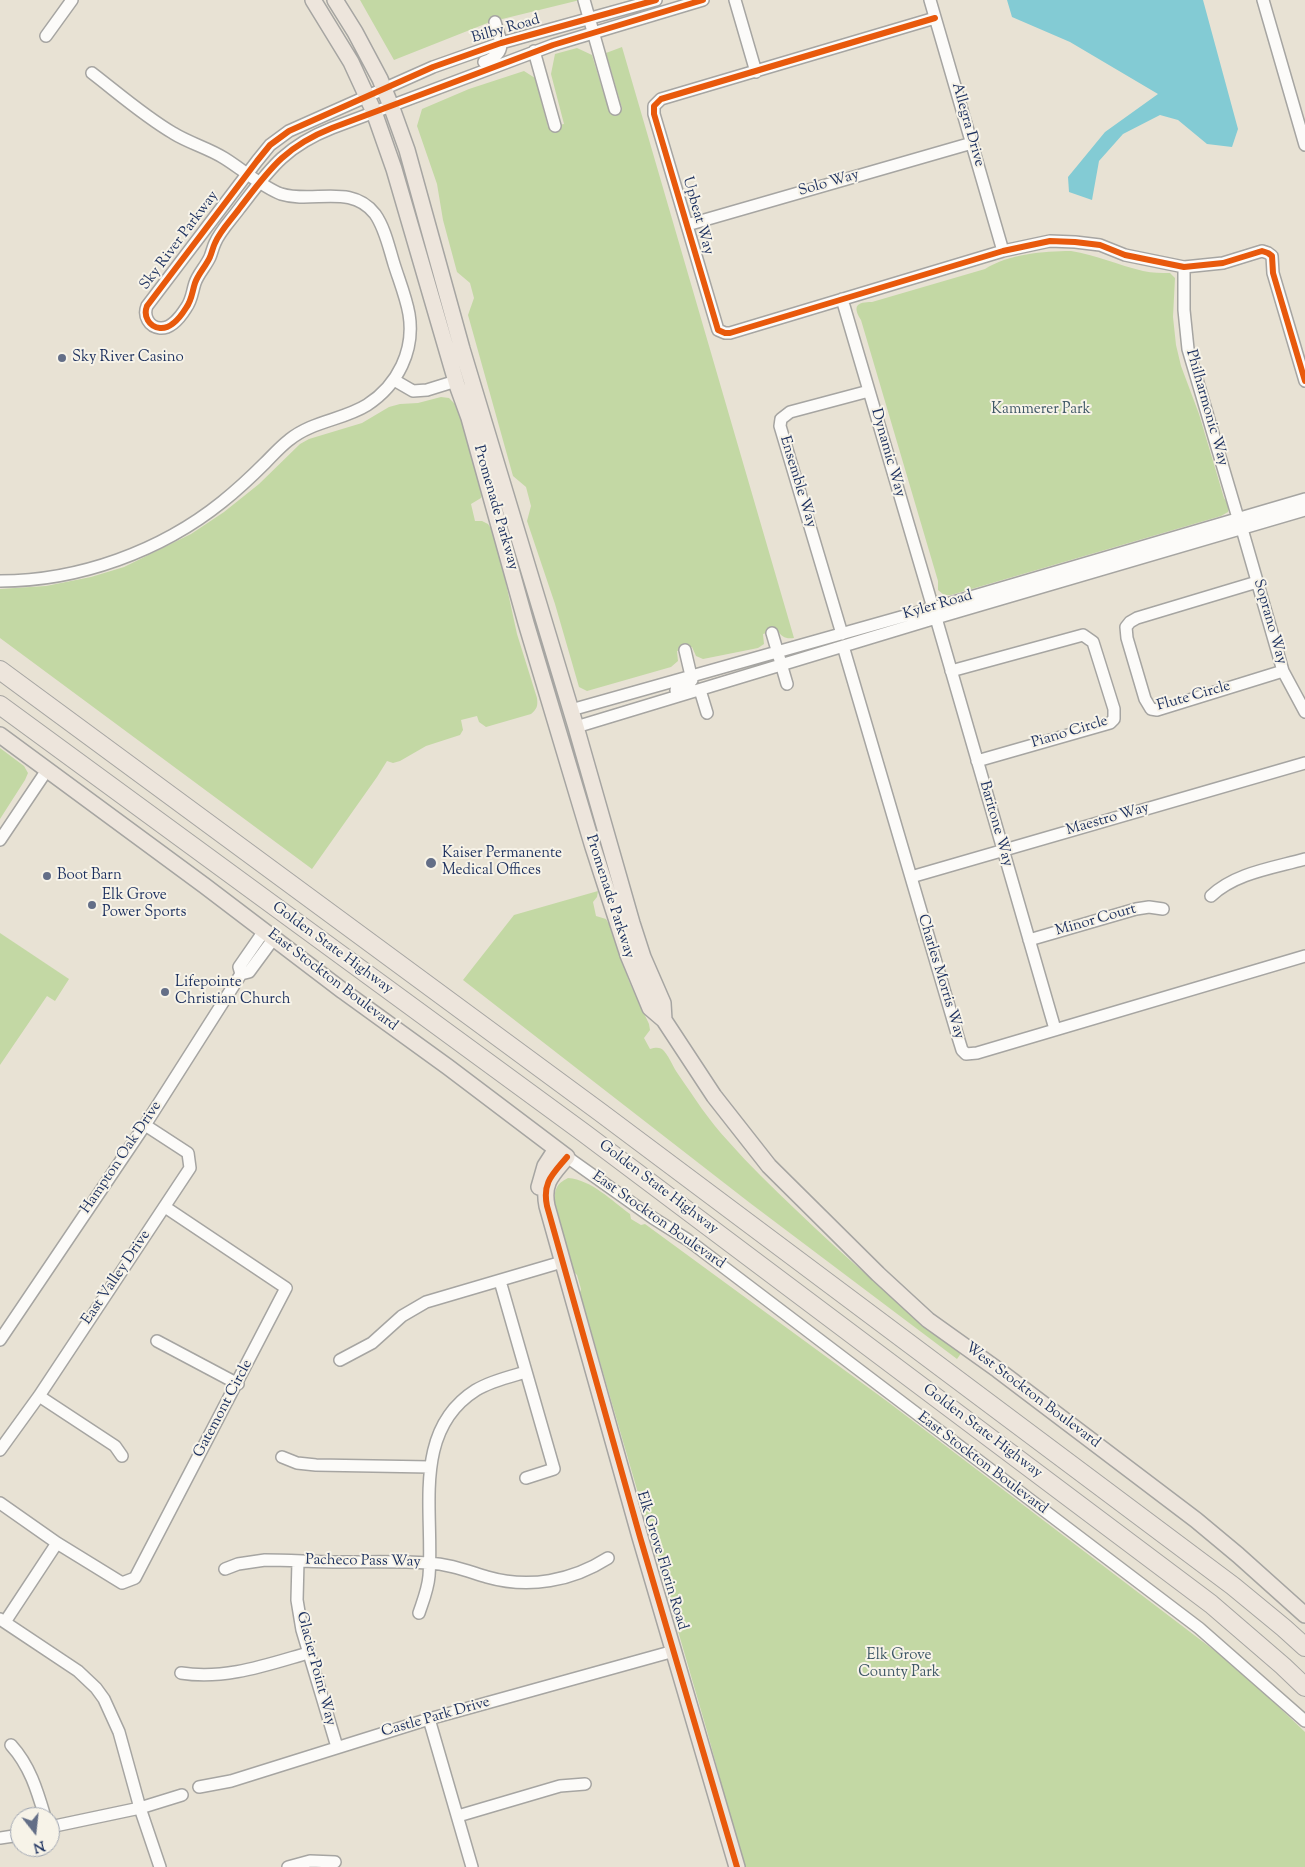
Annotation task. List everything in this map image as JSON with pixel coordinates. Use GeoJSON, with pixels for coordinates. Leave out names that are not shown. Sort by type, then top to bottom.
{"type":"FeatureCollection","features":[{"type":"Feature","properties":{"kind":"highway","name":"Golden State Highway"},"geometry":{"type":"LineString","coordinates":[[0,670],[729,1208],[1232,1586],[1305,1647]]}},
{"type":"Feature","properties":{"kind":"highway","name":"Golden State Highway"},"geometry":{"type":"LineString","coordinates":[[0,704],[720,1234],[1211,1604],[1305,1687]]}},
{"type":"Feature","properties":{"kind":"main road"},"geometry":{"type":"LineString","coordinates":[[313,0],[342,46],[374,112],[397,178],[456,380],[469,418],[479,435],[501,504]]}},
{"type":"Feature","properties":{"kind":"main road","name":"Promenade Parkway"},"geometry":{"type":"LineString","coordinates":[[335,0],[359,40],[384,88],[410,159],[462,349],[501,504],[526,623],[611,906],[642,990],[650,1008],[664,1020],[714,1096],[769,1166]]}},
{"type":"Feature","properties":{"kind":"main road","name":"Promenade Parkway"},"geometry":{"type":"LineString","coordinates":[[501,504],[534,586],[624,898],[643,956],[663,1003],[664,1020]]}},
{"type":"Feature","properties":{"kind":"main road","name":"East Stockton Boulevard"},"geometry":{"type":"LineString","coordinates":[[0,735],[561,1153]]}},
{"type":"Feature","properties":{"kind":"main road"},"geometry":{"type":"LineString","coordinates":[[593,847],[599,850],[606,865],[614,892],[624,898]]}},
{"type":"Feature","properties":{"kind":"main road"},"geometry":{"type":"LineString","coordinates":[[611,906],[617,908],[621,914],[627,935],[636,954],[643,956]]}},
{"type":"Feature","properties":{"kind":"main road","name":"Elk Grove Florin Road"},"geometry":{"type":"LineString","coordinates":[[561,1153],[555,1171],[546,1187],[547,1206],[640,1537],[737,1867]]}},
{"type":"Feature","properties":{"kind":"main road","name":"West Stockton Boulevard"},"geometry":{"type":"LineString","coordinates":[[769,1166],[878,1274],[928,1320],[998,1370],[1188,1514],[1238,1555],[1305,1615]]}},
{"type":"Feature","properties":{"kind":"street"},"geometry":{"type":"LineString","coordinates":[[46,36],[72,0]]}},
{"type":"Feature","properties":{"kind":"street"},"geometry":{"type":"LineString","coordinates":[[584,0],[615,108]]}},
{"type":"Feature","properties":{"kind":"street","name":"Bilby Road"},"geometry":{"type":"LineString","coordinates":[[367,95],[458,58],[501,43],[656,0]]}},
{"type":"Feature","properties":{"kind":"street"},"geometry":{"type":"LineString","coordinates":[[649,16],[661,7],[680,0]]}},
{"type":"Feature","properties":{"kind":"street","name":"Bilby Road"},"geometry":{"type":"LineString","coordinates":[[374,112],[534,51],[703,0]]}},
{"type":"Feature","properties":{"kind":"street"},"geometry":{"type":"LineString","coordinates":[[735,0],[756,72]]}},
{"type":"Feature","properties":{"kind":"street","name":"Allegra Drive"},"geometry":{"type":"LineString","coordinates":[[930,0],[1003,251]]}},
{"type":"Feature","properties":{"kind":"street"},"geometry":{"type":"LineString","coordinates":[[1263,0],[1305,145]]}},
{"type":"Feature","properties":{"kind":"street","name":"Upbeat Way"},"geometry":{"type":"LineString","coordinates":[[936,18],[662,100],[654,106],[654,114],[716,326],[721,332],[730,332],[1003,251],[1050,241],[1100,246],[1125,255],[1184,267],[1223,263],[1262,251],[1268,252],[1272,256],[1273,273],[1305,381]]}},
{"type":"Feature","properties":{"kind":"street"},"geometry":{"type":"LineString","coordinates":[[435,88],[440,80],[448,75],[495,57],[500,52],[501,43],[495,22]]}},
{"type":"Feature","properties":{"kind":"street"},"geometry":{"type":"LineString","coordinates":[[534,51],[554,123]]}},
{"type":"Feature","properties":{"kind":"street"},"geometry":{"type":"LineString","coordinates":[[0,581],[39,579],[76,572],[114,560],[155,543],[190,524],[214,508],[296,435],[311,427],[360,409],[382,394],[394,380],[406,357],[410,340],[410,322],[407,306],[378,218],[369,208],[351,198],[334,195],[309,198],[274,191],[218,154],[170,131],[92,73]]}},
{"type":"Feature","properties":{"kind":"street","name":"Sky River Parkway"},"geometry":{"type":"LineString","coordinates":[[367,95],[289,131],[270,145],[147,306],[146,318],[151,324],[159,328],[167,327],[181,315],[189,303],[197,278],[210,258],[217,238],[273,165],[300,143],[321,132],[374,112]]}},
{"type":"Feature","properties":{"kind":"street","name":"Solo Way"},"geometry":{"type":"LineString","coordinates":[[687,225],[972,142]]}},
{"type":"Feature","properties":{"kind":"street","name":"Philharmonic Way"},"geometry":{"type":"LineString","coordinates":[[1184,267],[1184,310],[1188,348],[1240,523]]}},
{"type":"Feature","properties":{"kind":"street","name":"Dynamic Way"},"geometry":{"type":"LineString","coordinates":[[842,299],[934,613]]}},
{"type":"Feature","properties":{"kind":"street"},"geometry":{"type":"LineString","coordinates":[[394,380],[413,391],[427,390],[456,380]]}},
{"type":"Feature","properties":{"kind":"street","name":"Ensemble Way"},"geometry":{"type":"LineString","coordinates":[[842,634],[780,426],[781,419],[790,412],[869,391]]}},
{"type":"Feature","properties":{"kind":"street"},"geometry":{"type":"LineString","coordinates":[[1240,523],[1268,514],[1283,505],[1305,499]]}},
{"type":"Feature","properties":{"kind":"street"},"geometry":{"type":"LineString","coordinates":[[934,613],[937,614],[941,611],[995,594],[1018,583],[1240,523],[1305,510]]}},
{"type":"Feature","properties":{"kind":"street","name":"Kyler Road"},"geometry":{"type":"LineString","coordinates":[[571,710],[842,634],[934,613],[1149,556],[1171,544],[1240,523]]}},
{"type":"Feature","properties":{"kind":"street","name":"Soprano Way"},"geometry":{"type":"LineString","coordinates":[[1240,523],[1283,671],[1305,712]]}},
{"type":"Feature","properties":{"kind":"street","name":"Flute Circle"},"geometry":{"type":"LineString","coordinates":[[1257,582],[1137,618],[1126,627],[1127,638],[1145,699],[1151,709],[1157,710],[1283,671]]}},
{"type":"Feature","properties":{"kind":"street","name":"Kyler Road"},"geometry":{"type":"LineString","coordinates":[[576,727],[845,646],[934,613]]}},
{"type":"Feature","properties":{"kind":"street","name":"Baritone Way"},"geometry":{"type":"LineString","coordinates":[[934,613],[1055,1030]]}},
{"type":"Feature","properties":{"kind":"street"},"geometry":{"type":"LineString","coordinates":[[772,633],[787,684]]}},
{"type":"Feature","properties":{"kind":"street","name":"Piano Circle"},"geometry":{"type":"LineString","coordinates":[[951,671],[1083,635],[1094,642],[1115,714],[1114,720],[1110,724],[977,761]]}},
{"type":"Feature","properties":{"kind":"street","name":"Charles Morris Way"},"geometry":{"type":"LineString","coordinates":[[845,646],[910,877],[962,1050],[966,1054],[977,1053],[1305,956]]}},
{"type":"Feature","properties":{"kind":"street"},"geometry":{"type":"LineString","coordinates":[[618,714],[639,701],[687,686],[692,680],[692,675],[685,650]]}},
{"type":"Feature","properties":{"kind":"street"},"geometry":{"type":"LineString","coordinates":[[700,690],[706,713]]}},
{"type":"Feature","properties":{"kind":"street","name":"Maestro Way"},"geometry":{"type":"LineString","coordinates":[[910,877],[1305,763]]}},
{"type":"Feature","properties":{"kind":"street"},"geometry":{"type":"LineString","coordinates":[[0,840],[47,770]]}},
{"type":"Feature","properties":{"kind":"street"},"geometry":{"type":"LineString","coordinates":[[1211,896],[1221,886],[1235,879],[1305,859]]}},
{"type":"Feature","properties":{"kind":"street","name":"Minor Court"},"geometry":{"type":"LineString","coordinates":[[1029,940],[1136,909],[1149,907],[1164,908]]}},
{"type":"Feature","properties":{"kind":"street","name":"Hampton Oak Drive"},"geometry":{"type":"LineString","coordinates":[[0,1340],[144,1125],[241,974],[249,972],[269,935]]}},
{"type":"Feature","properties":{"kind":"street","name":"East Valley Drive"},"geometry":{"type":"LineString","coordinates":[[2,1444],[39,1396],[190,1168],[188,1153],[144,1125]]}},
{"type":"Feature","properties":{"kind":"street","name":"East Stockton Boulevard"},"geometry":{"type":"LineString","coordinates":[[561,1153],[653,1218],[688,1240],[1199,1628],[1305,1721]]}},
{"type":"Feature","properties":{"kind":"street","name":"Gatemont Circle"},"geometry":{"type":"LineString","coordinates":[[57,1543],[122,1583],[135,1578],[238,1384],[286,1288],[165,1207]]}},
{"type":"Feature","properties":{"kind":"street"},"geometry":{"type":"LineString","coordinates":[[340,1360],[372,1343],[402,1316],[417,1306],[435,1298],[562,1262]]}},
{"type":"Feature","properties":{"kind":"street"},"geometry":{"type":"LineString","coordinates":[[500,1281],[554,1469],[526,1478]]}},
{"type":"Feature","properties":{"kind":"street"},"geometry":{"type":"LineString","coordinates":[[157,1342],[238,1384]]}},
{"type":"Feature","properties":{"kind":"street"},"geometry":{"type":"LineString","coordinates":[[419,1613],[429,1577],[430,1467],[437,1437],[447,1419],[460,1403],[485,1385],[526,1372]]}},
{"type":"Feature","properties":{"kind":"street"},"geometry":{"type":"LineString","coordinates":[[39,1396],[115,1446],[122,1456]]}},
{"type":"Feature","properties":{"kind":"street"},"geometry":{"type":"LineString","coordinates":[[282,1457],[307,1465],[430,1467]]}},
{"type":"Feature","properties":{"kind":"street"},"geometry":{"type":"LineString","coordinates":[[0,1503],[57,1543],[3,1620],[78,1671],[96,1688],[119,1732],[140,1808],[160,1867]]}},
{"type":"Feature","properties":{"kind":"street","name":"Pacheco Pass Way"},"geometry":{"type":"LineString","coordinates":[[225,1568],[264,1560],[429,1563],[458,1567],[496,1579],[537,1582],[564,1578],[582,1572],[608,1558]]}},
{"type":"Feature","properties":{"kind":"street","name":"Glacier Point Way"},"geometry":{"type":"LineString","coordinates":[[298,1561],[297,1600],[300,1620],[308,1653],[337,1747]]}},
{"type":"Feature","properties":{"kind":"street","name":"Castle Park Drive"},"geometry":{"type":"LineString","coordinates":[[198,1787],[231,1781],[429,1719],[674,1651]]}},
{"type":"Feature","properties":{"kind":"street"},"geometry":{"type":"LineString","coordinates":[[181,1672],[210,1675],[231,1674],[308,1653]]}},
{"type":"Feature","properties":{"kind":"street"},"geometry":{"type":"LineString","coordinates":[[429,1719],[472,1867]]}},
{"type":"Feature","properties":{"kind":"street"},"geometry":{"type":"LineString","coordinates":[[11,1745],[24,1760],[32,1776],[43,1807]]}},
{"type":"Feature","properties":{"kind":"street"},"geometry":{"type":"LineString","coordinates":[[458,1816],[560,1786],[585,1784]]}},
{"type":"Feature","properties":{"kind":"street"},"geometry":{"type":"LineString","coordinates":[[60,1825],[140,1808],[182,1795]]}},
{"type":"Feature","properties":{"kind":"street"},"geometry":{"type":"LineString","coordinates":[[288,1867],[310,1861],[335,1862]]}},
{"type":"Feature","properties":{"kind":"green space"},"geometry":{"type":"Polygon","coordinates":[[[360,0],[580,0],[490,22],[394,60],[360,0]]]}},
{"type":"Feature","properties":{"kind":"green space"},"geometry":{"type":"Polygon","coordinates":[[[622,47],[794,638],[784,637],[777,630],[763,634],[764,644],[758,648],[703,659],[696,656],[692,647],[677,651],[678,661],[671,667],[587,691],[579,687],[555,604],[527,521],[531,506],[526,487],[513,476],[468,315],[474,298],[470,283],[457,272],[443,220],[437,184],[417,126],[422,109],[469,89],[524,71],[535,78],[548,127],[564,124],[551,74],[555,54],[577,48],[592,55],[609,111],[622,108],[606,53],[622,47]]]}},
{"type":"Feature","properties":{"kind":"green space","name":"Kammerer Park"},"geometry":{"type":"Polygon","coordinates":[[[1071,251],[1143,271],[1170,273],[1175,278],[1173,317],[1176,345],[1181,366],[1199,414],[1224,498],[1229,505],[1228,512],[1221,516],[951,595],[944,595],[938,590],[938,581],[857,308],[863,303],[985,269],[1015,257],[1038,253],[1071,251]]]}},
{"type":"Feature","properties":{"kind":"green space"},"geometry":{"type":"Polygon","coordinates":[[[441,397],[449,398],[460,409],[482,493],[481,498],[471,504],[475,521],[482,521],[488,524],[492,530],[500,556],[517,634],[537,698],[537,707],[531,714],[486,727],[479,722],[477,716],[461,720],[463,730],[460,735],[426,746],[400,761],[393,763],[387,761],[312,869],[0,638],[0,589],[46,586],[91,577],[124,567],[191,534],[224,512],[259,484],[300,444],[309,439],[362,423],[389,407],[418,403],[441,397]]]}},
{"type":"Feature","properties":{"kind":"green space"},"geometry":{"type":"Polygon","coordinates":[[[0,748],[24,766],[28,773],[0,819],[0,748]]]}},
{"type":"Feature","properties":{"kind":"green space"},"geometry":{"type":"Polygon","coordinates":[[[598,891],[597,897],[593,902],[596,916],[606,919],[609,924],[629,981],[649,1024],[650,1030],[644,1038],[650,1049],[658,1048],[664,1051],[714,1125],[761,1176],[815,1228],[897,1301],[962,1352],[957,1359],[750,1203],[463,980],[514,915],[598,891]]]}},
{"type":"Feature","properties":{"kind":"green space"},"geometry":{"type":"Polygon","coordinates":[[[0,933],[69,979],[55,1001],[47,996],[0,1065],[0,933]]]}},
{"type":"Feature","properties":{"kind":"green space","name":"Elk Grove County Park"},"geometry":{"type":"Polygon","coordinates":[[[568,1178],[593,1187],[630,1214],[631,1219],[641,1225],[645,1224],[888,1402],[1240,1670],[1305,1732],[1305,1867],[744,1867],[707,1731],[555,1203],[557,1188],[568,1178]]]}},
{"type":"Feature","properties":{"kind":"water"},"geometry":{"type":"Polygon","coordinates":[[[1007,0],[1203,0],[1238,129],[1232,147],[1207,144],[1178,120],[1160,115],[1123,134],[1099,161],[1092,200],[1069,192],[1068,177],[1105,132],[1158,94],[1070,42],[1012,17],[1007,0]]]}},
{"type":"Feature","properties":{"kind":"cycle path"},"geometry":{"type":"LineString","coordinates":[[656,0],[501,43],[433,67],[289,131],[270,145],[257,161],[147,306],[146,317],[153,326],[160,328],[172,324],[178,318],[190,302],[196,280],[223,230],[269,171],[289,152],[315,135],[553,45],[703,0]]}},
{"type":"Feature","properties":{"kind":"cycle path"},"geometry":{"type":"LineString","coordinates":[[935,18],[661,99],[654,106],[654,114],[718,330],[730,333],[1003,251],[1050,241],[1100,245],[1125,255],[1184,267],[1223,263],[1262,251],[1272,256],[1273,273],[1305,381]]}},
{"type":"Feature","properties":{"kind":"cycle path"},"geometry":{"type":"LineString","coordinates":[[567,1157],[547,1184],[547,1206],[640,1537],[737,1867]]}},
{"type":"Feature","properties":{"kind":"place","name":"Sky River Casino"},"geometry":{"type":"Point","coordinates":[62,358]}},
{"type":"Feature","properties":{"kind":"place","name":"Kaiser Permanente Medical Offices"},"geometry":{"type":"Point","coordinates":[431,863]}},
{"type":"Feature","properties":{"kind":"place","name":"Boot Barn"},"geometry":{"type":"Point","coordinates":[47,876]}},
{"type":"Feature","properties":{"kind":"place","name":"Elk Grove Power Sports"},"geometry":{"type":"Point","coordinates":[92,905]}},
{"type":"Feature","properties":{"kind":"place","name":"Lifepointe Christian Church"},"geometry":{"type":"Point","coordinates":[165,992]}}]}
